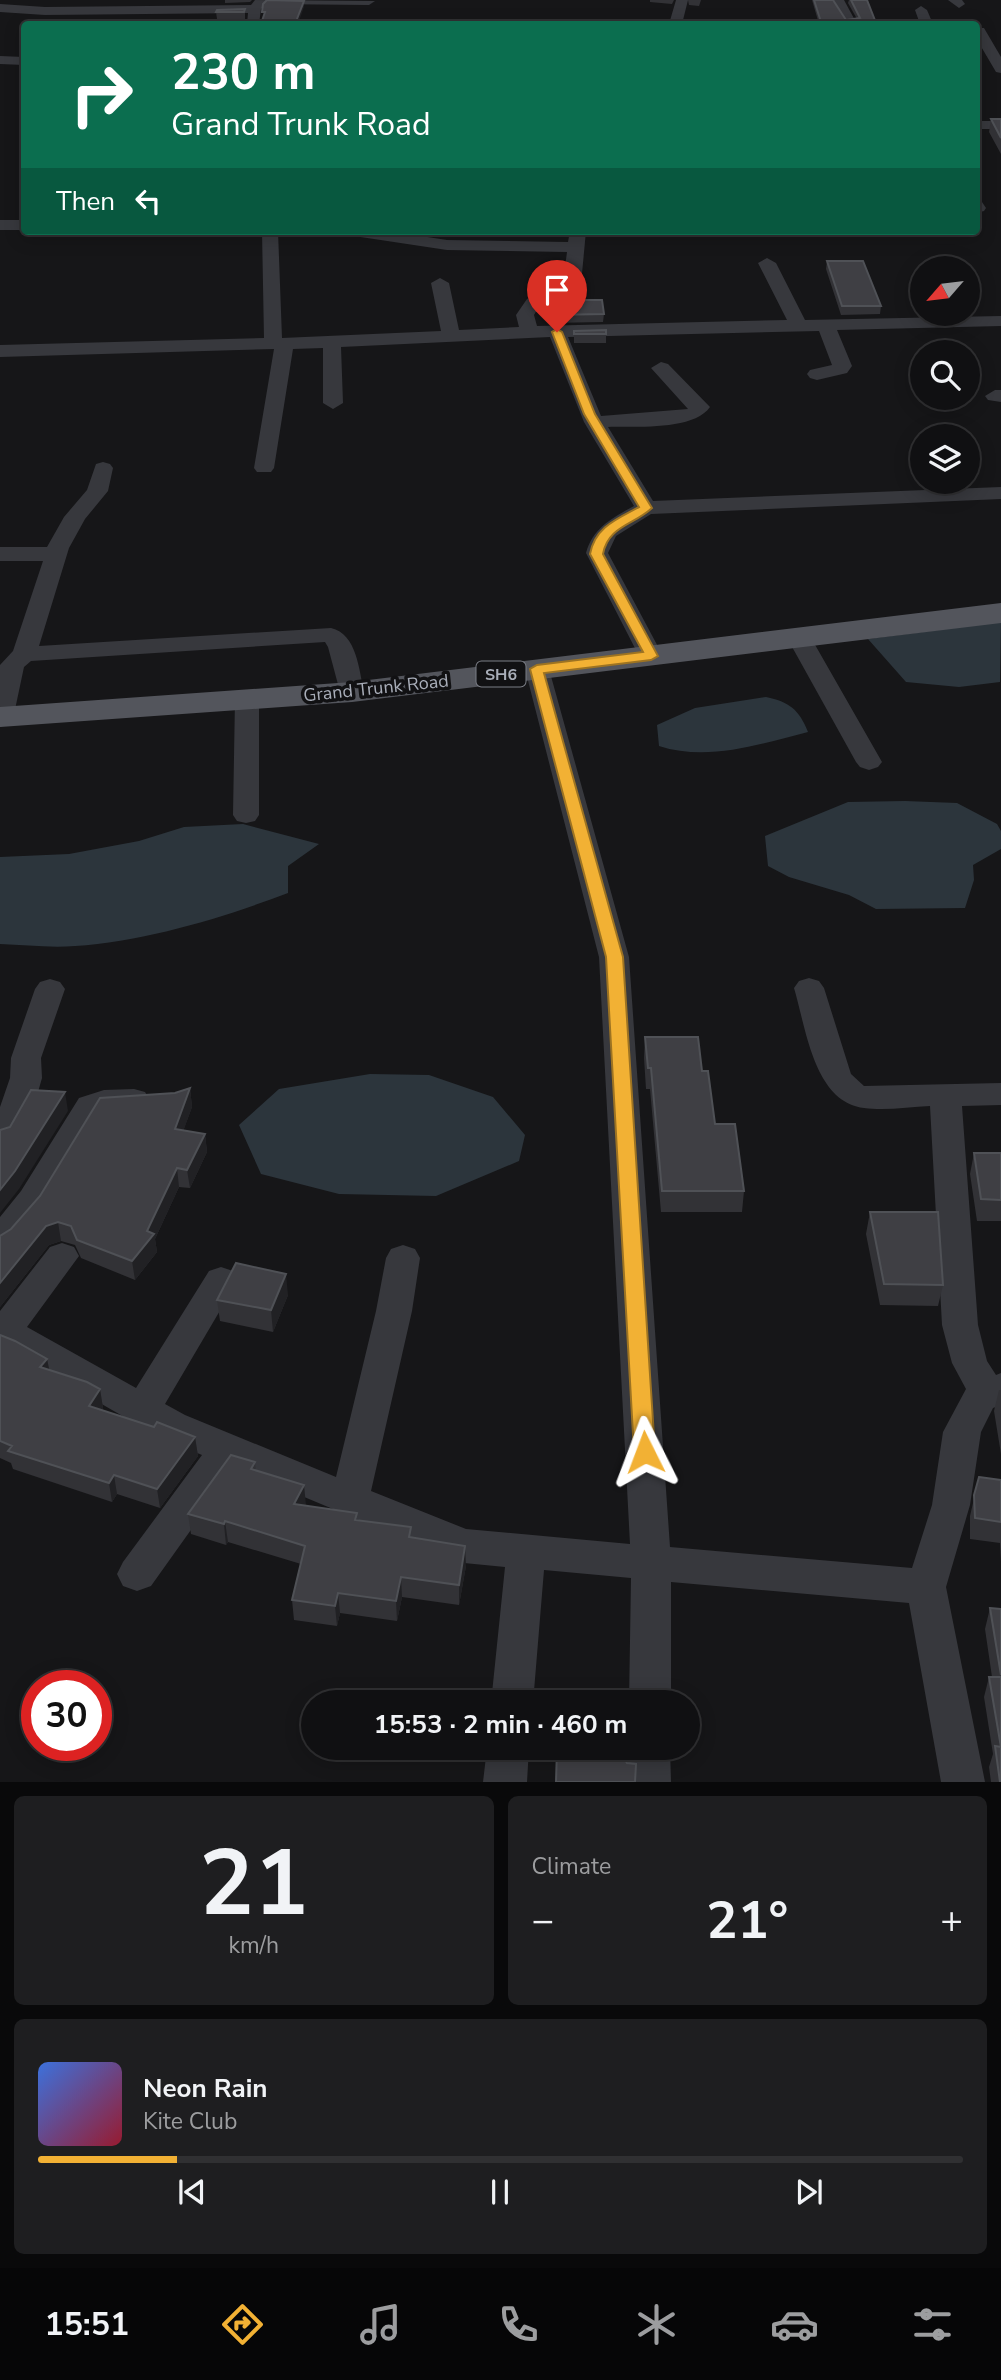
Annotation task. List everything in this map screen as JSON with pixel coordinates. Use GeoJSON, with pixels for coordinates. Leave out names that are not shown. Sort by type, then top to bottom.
{"type":"FeatureCollection","features":[{"type":"Feature","properties":{"kind":"main road","name":"Grand Trunk Road"},"geometry":{"type":"LineString","coordinates":[[0,718],[352,692],[1001,613]]}},
{"type":"Feature","properties":{"kind":"street"},"geometry":{"type":"LineString","coordinates":[[253,21],[255,9],[261,0],[368,5]]}},
{"type":"Feature","properties":{"kind":"street"},"geometry":{"type":"LineString","coordinates":[[677,21],[682,0]]}},
{"type":"Feature","properties":{"kind":"street"},"geometry":{"type":"LineString","coordinates":[[838,0],[848,21]]}},
{"type":"Feature","properties":{"kind":"street"},"geometry":{"type":"LineString","coordinates":[[0,8],[45,11],[255,9]]}},
{"type":"Feature","properties":{"kind":"street"},"geometry":{"type":"LineString","coordinates":[[199,21],[200,10]]}},
{"type":"Feature","properties":{"kind":"street"},"geometry":{"type":"LineString","coordinates":[[921,10],[926,21]]}},
{"type":"Feature","properties":{"kind":"street"},"geometry":{"type":"LineString","coordinates":[[982,31],[1001,69]]}},
{"type":"Feature","properties":{"kind":"street"},"geometry":{"type":"LineString","coordinates":[[0,60],[21,61]]}},
{"type":"Feature","properties":{"kind":"street"},"geometry":{"type":"LineString","coordinates":[[980,125],[1001,125]]}},
{"type":"Feature","properties":{"kind":"street"},"geometry":{"type":"LineString","coordinates":[[0,225],[21,225]]}},
{"type":"Feature","properties":{"kind":"street"},"geometry":{"type":"LineString","coordinates":[[264,468],[279,344],[270,235]]}},
{"type":"Feature","properties":{"kind":"street"},"geometry":{"type":"LineString","coordinates":[[381,235],[447,245],[578,239],[572,284],[564,290],[534,301],[525,315],[529,332]]}},
{"type":"Feature","properties":{"kind":"street"},"geometry":{"type":"LineString","coordinates":[[767,264],[799,327]]}},
{"type":"Feature","properties":{"kind":"street"},"geometry":{"type":"LineString","coordinates":[[440,283],[451,336]]}},
{"type":"Feature","properties":{"kind":"street"},"geometry":{"type":"LineString","coordinates":[[0,351],[279,344],[529,332],[1001,321]]}},
{"type":"Feature","properties":{"kind":"street"},"geometry":{"type":"LineString","coordinates":[[817,374],[840,369],[842,366],[828,327]]}},
{"type":"Feature","properties":{"kind":"street"},"geometry":{"type":"LineString","coordinates":[[557,332],[594,422],[646,508]]}},
{"type":"Feature","properties":{"kind":"street"},"geometry":{"type":"LineString","coordinates":[[332,342],[332,403]]}},
{"type":"Feature","properties":{"kind":"street"},"geometry":{"type":"LineString","coordinates":[[594,422],[695,413],[699,407],[694,399],[661,368]]}},
{"type":"Feature","properties":{"kind":"street"},"geometry":{"type":"LineString","coordinates":[[0,718],[12,665],[24,654],[56,554],[75,517],[97,491],[103,468]]}},
{"type":"Feature","properties":{"kind":"street"},"geometry":{"type":"LineString","coordinates":[[651,656],[597,554],[599,540],[610,528],[646,508],[1001,493]]}},
{"type":"Feature","properties":{"kind":"street"},"geometry":{"type":"LineString","coordinates":[[0,554],[56,554]]}},
{"type":"Feature","properties":{"kind":"street"},"geometry":{"type":"LineString","coordinates":[[24,654],[331,635],[340,645],[352,692]]}},
{"type":"Feature","properties":{"kind":"street"},"geometry":{"type":"LineString","coordinates":[[799,636],[869,762]]}},
{"type":"Feature","properties":{"kind":"street"},"geometry":{"type":"LineString","coordinates":[[537,669],[614,957],[651,1562],[650,1690]]}},
{"type":"Feature","properties":{"kind":"street"},"geometry":{"type":"LineString","coordinates":[[246,815],[247,699]]}},
{"type":"Feature","properties":{"kind":"street"},"geometry":{"type":"LineString","coordinates":[[809,988],[837,1078],[853,1094],[864,1097],[1001,1094]]}},
{"type":"Feature","properties":{"kind":"street"},"geometry":{"type":"LineString","coordinates":[[0,1136],[20,1099],[26,1078],[26,1058],[50,989]]}},
{"type":"Feature","properties":{"kind":"street"},"geometry":{"type":"LineString","coordinates":[[945,1095],[960,1325],[970,1363],[995,1391],[980,1398],[962,1432],[951,1505],[926,1587],[963,1782]]}},
{"type":"Feature","properties":{"kind":"street"},"geometry":{"type":"LineString","coordinates":[[0,1241],[33,1200],[90,1106],[104,1101],[165,1098]]}},
{"type":"Feature","properties":{"kind":"street"},"geometry":{"type":"LineString","coordinates":[[62,1256],[2,1333],[172,1426],[464,1546],[926,1587]]}},
{"type":"Feature","properties":{"kind":"street"},"geometry":{"type":"LineString","coordinates":[[350,1499],[394,1311],[403,1258]]}},
{"type":"Feature","properties":{"kind":"street"},"geometry":{"type":"LineString","coordinates":[[142,1409],[221,1280]]}},
{"type":"Feature","properties":{"kind":"street"},"geometry":{"type":"LineString","coordinates":[[137,1574],[228,1448]]}},
{"type":"Feature","properties":{"kind":"street"},"geometry":{"type":"LineString","coordinates":[[513,1690],[526,1551]]}},
{"type":"Feature","properties":{"kind":"street"},"geometry":{"type":"LineString","coordinates":[[505,1782],[507,1760]]}},
{"type":"Feature","properties":{"kind":"street"},"geometry":{"type":"LineString","coordinates":[[649,1760],[649,1782]]}},
{"type":"Feature","properties":{"kind":"shaded area"},"geometry":{"type":"Polygon","coordinates":[[[1001,622],[1000,682],[959,687],[906,682],[868,639],[1001,622]]]}},
{"type":"Feature","properties":{"kind":"shaded area"},"geometry":{"type":"Polygon","coordinates":[[[766,697],[781,701],[797,712],[808,732],[753,746],[715,752],[659,746],[657,725],[695,708],[766,697]]]}},
{"type":"Feature","properties":{"kind":"shaded area"},"geometry":{"type":"Polygon","coordinates":[[[848,802],[957,803],[997,824],[1001,831],[1001,849],[973,865],[974,880],[965,908],[876,909],[849,895],[789,877],[768,866],[765,836],[848,802]]]}},
{"type":"Feature","properties":{"kind":"shaded area"},"geometry":{"type":"Polygon","coordinates":[[[243,824],[319,844],[288,866],[288,893],[210,919],[129,939],[66,947],[0,944],[0,857],[69,854],[139,841],[184,827],[243,824]]]}},
{"type":"Feature","properties":{"kind":"shaded area"},"geometry":{"type":"Polygon","coordinates":[[[370,1074],[429,1075],[493,1097],[525,1135],[519,1161],[436,1196],[339,1194],[261,1174],[239,1125],[279,1089],[370,1074]]]}},
{"type":"Feature","properties":{"kind":"building"},"geometry":{"type":"Polygon","coordinates":[[[267,0],[304,1],[296,21],[262,21],[265,12],[262,12],[263,4],[267,0]]]}},
{"type":"Feature","properties":{"kind":"building"},"geometry":{"type":"Polygon","coordinates":[[[814,0],[833,0],[846,20],[860,18],[851,0],[867,0],[875,21],[821,21],[814,0]]]}},
{"type":"Feature","properties":{"kind":"building"},"geometry":{"type":"Polygon","coordinates":[[[245,9],[244,12],[216,12],[217,10],[245,9]]]}},
{"type":"Feature","properties":{"kind":"building"},"geometry":{"type":"Polygon","coordinates":[[[991,119],[1001,119],[1001,138],[991,119]]]}},
{"type":"Feature","properties":{"kind":"building"},"geometry":{"type":"Polygon","coordinates":[[[827,261],[863,261],[881,306],[842,306],[827,261]]]}},
{"type":"Feature","properties":{"kind":"building"},"geometry":{"type":"Polygon","coordinates":[[[563,290],[579,290],[581,300],[602,300],[604,314],[549,315],[548,297],[563,290]]]}},
{"type":"Feature","properties":{"kind":"building"},"geometry":{"type":"Polygon","coordinates":[[[606,330],[606,334],[574,334],[574,331],[606,330]]]}},
{"type":"Feature","properties":{"kind":"building"},"geometry":{"type":"Polygon","coordinates":[[[645,1037],[698,1037],[702,1071],[708,1071],[715,1124],[735,1124],[744,1191],[662,1191],[651,1068],[648,1068],[645,1037]]]}},
{"type":"Feature","properties":{"kind":"building"},"geometry":{"type":"Polygon","coordinates":[[[190,1088],[175,1129],[205,1134],[187,1170],[177,1168],[147,1231],[154,1234],[132,1261],[77,1240],[71,1226],[58,1222],[46,1226],[0,1283],[0,1236],[11,1229],[40,1196],[100,1098],[175,1093],[190,1088]]]}},
{"type":"Feature","properties":{"kind":"building"},"geometry":{"type":"Polygon","coordinates":[[[31,1090],[65,1092],[0,1190],[0,1130],[10,1127],[31,1090]]]}},
{"type":"Feature","properties":{"kind":"building"},"geometry":{"type":"Polygon","coordinates":[[[974,1153],[1001,1153],[1001,1200],[981,1199],[974,1153]]]}},
{"type":"Feature","properties":{"kind":"building"},"geometry":{"type":"Polygon","coordinates":[[[870,1212],[938,1212],[943,1285],[884,1284],[870,1212]]]}},
{"type":"Feature","properties":{"kind":"building"},"geometry":{"type":"Polygon","coordinates":[[[236,1263],[286,1274],[271,1310],[217,1300],[236,1263]]]}},
{"type":"Feature","properties":{"kind":"building"},"geometry":{"type":"Polygon","coordinates":[[[0,1335],[47,1359],[40,1367],[100,1389],[89,1406],[154,1427],[157,1422],[195,1437],[157,1489],[114,1475],[109,1483],[8,1451],[12,1446],[0,1441],[0,1335]]]}},
{"type":"Feature","properties":{"kind":"building"},"geometry":{"type":"Polygon","coordinates":[[[231,1455],[255,1462],[251,1469],[304,1485],[294,1504],[357,1513],[355,1520],[411,1527],[409,1537],[465,1546],[459,1585],[401,1577],[396,1601],[338,1593],[335,1606],[292,1600],[305,1546],[225,1521],[224,1524],[188,1514],[231,1455]]]}},
{"type":"Feature","properties":{"kind":"building"},"geometry":{"type":"Polygon","coordinates":[[[979,1477],[1001,1480],[1001,1522],[975,1518],[974,1495],[979,1477]]]}},
{"type":"Feature","properties":{"kind":"building"},"geometry":{"type":"Polygon","coordinates":[[[990,1608],[1001,1609],[1001,1675],[990,1608]]]}},
{"type":"Feature","properties":{"kind":"building"},"geometry":{"type":"Polygon","coordinates":[[[989,1677],[1001,1677],[1001,1747],[989,1677]]]}},
{"type":"Feature","properties":{"kind":"building"},"geometry":{"type":"Polygon","coordinates":[[[995,1746],[1001,1747],[1001,1782],[1000,1782],[995,1746]]]}},
{"type":"Feature","properties":{"kind":"building"},"geometry":{"type":"Polygon","coordinates":[[[557,1760],[625,1760],[627,1763],[636,1764],[635,1782],[556,1782],[557,1760]]]}},
{"type":"Feature","properties":{"kind":"route"},"geometry":{"type":"LineString","coordinates":[[557,332],[590,414],[646,508],[610,528],[599,540],[597,554],[651,656],[537,669],[614,957],[645,1452]]}}]}
